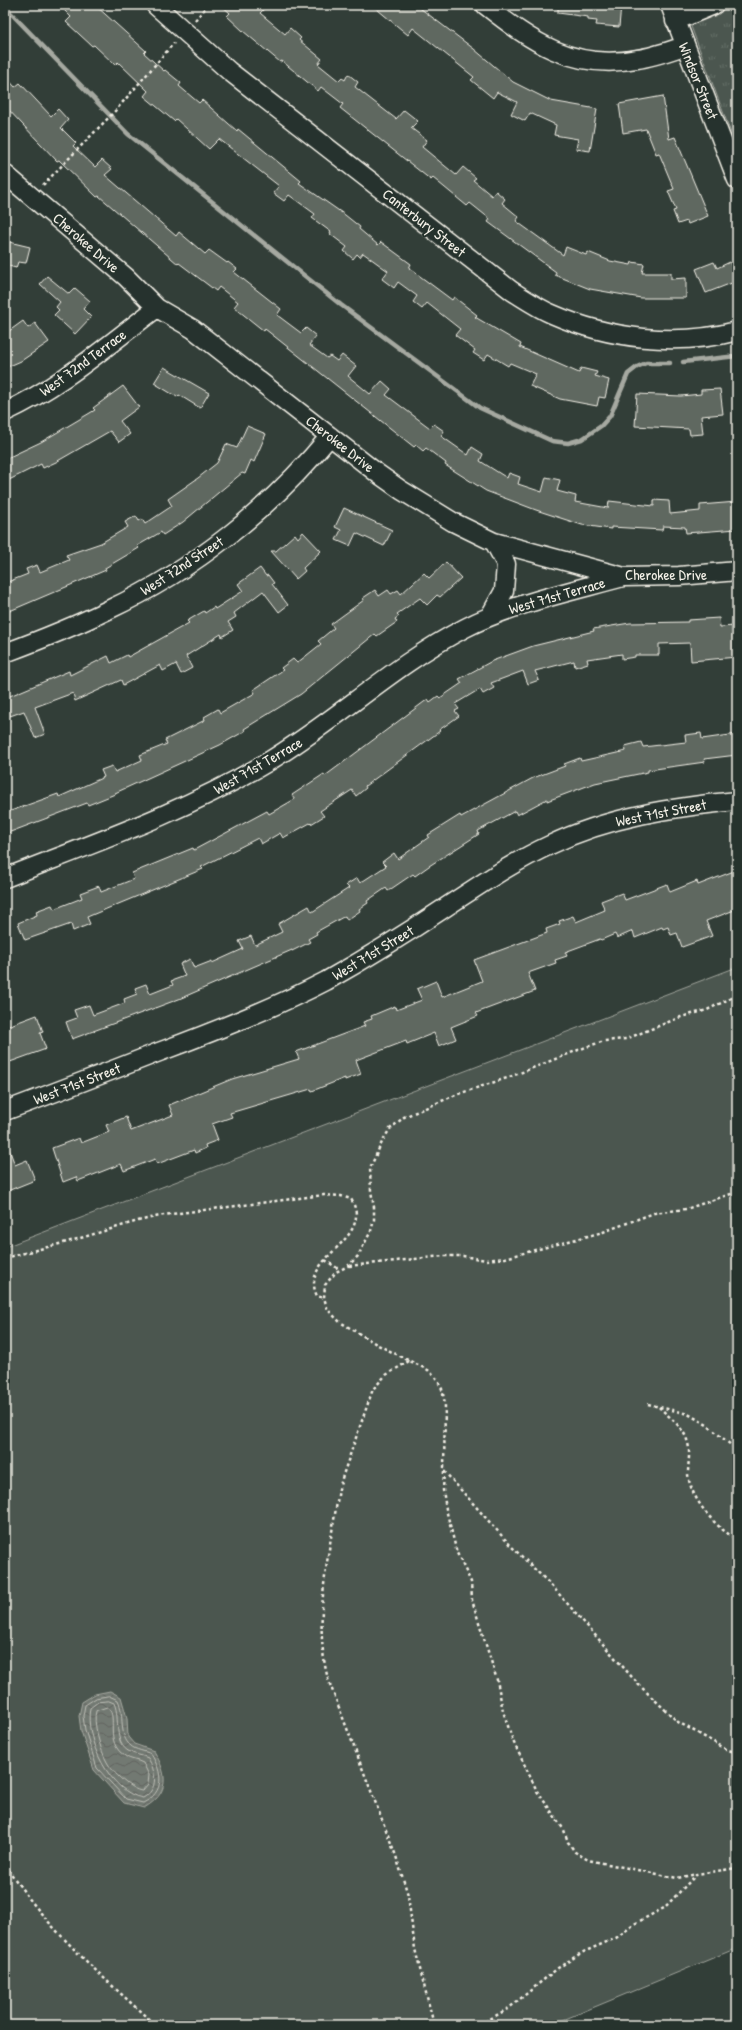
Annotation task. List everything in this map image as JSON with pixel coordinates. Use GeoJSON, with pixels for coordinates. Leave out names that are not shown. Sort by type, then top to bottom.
{"type":"FeatureCollection","features":[{"type":"Feature","properties":{"kind":"street","name":"Canterbury Street"},"geometry":{"type":"LineString","coordinates":[[155,5],[229,71],[512,291],[551,314],[578,324],[617,335],[652,339],[692,338],[737,331]]}},
{"type":"Feature","properties":{"kind":"street"},"geometry":{"type":"LineString","coordinates":[[485,5],[522,34],[549,49],[574,58],[604,62],[622,61],[644,58],[684,46]]}},
{"type":"Feature","properties":{"kind":"street"},"geometry":{"type":"LineString","coordinates":[[673,13],[714,5]]}},
{"type":"Feature","properties":{"kind":"street","name":"Windsor Street"},"geometry":{"type":"LineString","coordinates":[[673,13],[684,46],[737,180]]}},
{"type":"Feature","properties":{"kind":"street","name":"Cherokee Drive"},"geometry":{"type":"LineString","coordinates":[[5,174],[126,277],[157,308],[192,329],[401,490],[453,522],[494,542],[624,577],[686,576],[737,571]]}},
{"type":"Feature","properties":{"kind":"street","name":"West 72nd Terrace"},"geometry":{"type":"LineString","coordinates":[[5,412],[27,402],[62,381],[157,308]]}},
{"type":"Feature","properties":{"kind":"street","name":"West 72nd Street"},"geometry":{"type":"LineString","coordinates":[[5,653],[63,631],[109,610],[154,586],[202,556],[244,523],[281,489],[310,460],[330,436]]}},
{"type":"Feature","properties":{"kind":"street","name":"West 71st Terrace"},"geometry":{"type":"LineString","coordinates":[[490,616],[504,591],[506,564],[494,542]]}},
{"type":"Feature","properties":{"kind":"street","name":"West 71st Terrace"},"geometry":{"type":"LineString","coordinates":[[5,878],[159,818],[217,791],[267,763],[315,732],[405,664],[442,641],[490,616],[624,577]]}},
{"type":"Feature","properties":{"kind":"street","name":"West 71st Street"},"geometry":{"type":"LineString","coordinates":[[5,1112],[214,1032],[270,1008],[325,981],[384,948],[497,872],[575,834],[626,818],[672,808],[737,801]]}},
{"type":"Feature","properties":{"kind":"path"},"geometry":{"type":"LineString","coordinates":[[191,24],[208,5]]}},
{"type":"Feature","properties":{"kind":"path"},"geometry":{"type":"LineString","coordinates":[[40,189],[116,110],[178,39]]}},
{"type":"Feature","properties":{"kind":"path"},"geometry":{"type":"LineString","coordinates":[[737,995],[707,1010],[681,1017],[626,1039],[604,1041],[507,1078],[458,1094],[404,1117],[390,1129],[383,1140],[370,1168],[374,1220],[371,1231],[358,1256],[348,1266],[340,1270],[325,1285],[324,1298],[328,1310],[340,1322],[378,1345],[428,1370],[437,1379],[442,1389],[445,1404],[443,1490],[457,1553],[470,1582],[472,1600],[497,1680],[503,1711],[513,1741],[537,1791],[564,1830],[568,1842],[575,1852],[588,1860],[677,1878],[737,1868]]}},
{"type":"Feature","properties":{"kind":"path"},"geometry":{"type":"LineString","coordinates":[[348,1266],[443,1256],[463,1256],[486,1260],[505,1258],[603,1232],[654,1213],[686,1209],[737,1192]]}},
{"type":"Feature","properties":{"kind":"path"},"geometry":{"type":"LineString","coordinates":[[5,1258],[164,1215],[324,1195],[341,1196],[351,1199],[356,1207],[357,1219],[350,1233],[317,1269],[313,1279],[313,1289],[317,1296],[324,1298]]}},
{"type":"Feature","properties":{"kind":"path"},"geometry":{"type":"LineString","coordinates":[[325,1260],[340,1270]]}},
{"type":"Feature","properties":{"kind":"path"},"geometry":{"type":"LineString","coordinates":[[409,1361],[386,1375],[373,1389],[343,1475],[339,1489],[323,1601],[321,1628],[322,1650],[328,1679],[396,1856],[408,1895],[415,1949],[434,2025]]}},
{"type":"Feature","properties":{"kind":"path"},"geometry":{"type":"LineString","coordinates":[[648,1404],[688,1414],[708,1425],[737,1450]]}},
{"type":"Feature","properties":{"kind":"path"},"geometry":{"type":"LineString","coordinates":[[659,1407],[683,1431],[688,1441],[688,1476],[692,1489],[702,1508],[718,1524],[737,1538]]}},
{"type":"Feature","properties":{"kind":"path"},"geometry":{"type":"LineString","coordinates":[[444,1471],[511,1546],[552,1586],[638,1684],[678,1722],[737,1754]]}},
{"type":"Feature","properties":{"kind":"path"},"geometry":{"type":"LineString","coordinates":[[5,1864],[16,1881],[64,1941],[155,2025]]}},
{"type":"Feature","properties":{"kind":"path"},"geometry":{"type":"LineString","coordinates":[[480,2025],[509,2008],[558,1968],[581,1953],[616,1938],[636,1923],[664,1908],[697,1874]]}},
{"type":"Feature","properties":{"kind":"green space"},"geometry":{"type":"Polygon","coordinates":[[[683,5],[737,5],[737,149],[683,5]]]}},
{"type":"Feature","properties":{"kind":"green space"},"geometry":{"type":"Polygon","coordinates":[[[737,967],[737,1948],[551,2025],[5,2025],[5,1247],[737,967]]]}},
{"type":"Feature","properties":{"kind":"water"},"geometry":{"type":"Polygon","coordinates":[[[110,1691],[121,1697],[127,1718],[128,1737],[134,1744],[154,1751],[162,1768],[164,1783],[162,1790],[152,1802],[144,1808],[124,1803],[94,1770],[81,1731],[79,1716],[82,1702],[95,1694],[110,1691]]]}},
{"type":"Feature","properties":{"kind":"building"},"geometry":{"type":"Polygon","coordinates":[[[59,5],[95,5],[146,51],[144,53],[164,71],[165,70],[181,83],[179,86],[199,103],[202,100],[237,131],[238,129],[301,181],[299,183],[360,227],[359,229],[378,245],[381,242],[411,264],[409,268],[452,300],[454,297],[477,315],[475,317],[521,344],[520,347],[579,373],[581,368],[597,372],[595,376],[609,380],[605,398],[599,397],[597,406],[560,399],[530,386],[536,374],[510,363],[508,366],[488,354],[484,360],[473,353],[475,350],[455,335],[460,329],[427,303],[422,309],[413,302],[417,296],[398,282],[394,288],[382,279],[388,271],[363,253],[360,257],[357,254],[353,259],[344,251],[347,247],[330,234],[331,232],[312,218],[315,214],[289,195],[284,201],[273,193],[279,186],[219,139],[209,149],[176,119],[174,121],[144,96],[148,91],[118,62],[115,65],[66,22],[71,17],[59,5]]]}},
{"type":"Feature","properties":{"kind":"building"},"geometry":{"type":"Polygon","coordinates":[[[221,5],[268,5],[260,13],[285,34],[290,28],[301,38],[299,40],[322,59],[318,64],[339,81],[342,78],[345,80],[348,74],[358,82],[355,87],[396,119],[404,110],[418,121],[411,128],[427,140],[422,147],[456,175],[463,167],[476,178],[473,180],[492,196],[496,191],[505,199],[502,203],[519,217],[516,221],[563,255],[566,247],[586,255],[588,252],[610,261],[631,265],[632,262],[644,264],[642,273],[671,273],[671,279],[686,278],[686,298],[641,298],[590,289],[555,275],[556,272],[488,222],[490,219],[470,203],[467,206],[433,178],[431,180],[340,108],[343,104],[321,87],[318,91],[282,61],[280,62],[227,16],[230,13],[221,5]]]}},
{"type":"Feature","properties":{"kind":"building"},"geometry":{"type":"Polygon","coordinates":[[[372,5],[416,5],[474,49],[513,82],[551,101],[597,109],[590,151],[576,149],[578,139],[554,135],[556,125],[530,113],[525,121],[511,114],[517,102],[497,92],[493,98],[471,80],[474,77],[413,28],[408,35],[372,5]]]}},
{"type":"Feature","properties":{"kind":"building"},"geometry":{"type":"Polygon","coordinates":[[[558,5],[621,5],[619,27],[596,25],[597,21],[588,20],[588,17],[558,13],[558,5]]]}},
{"type":"Feature","properties":{"kind":"building"},"geometry":{"type":"Polygon","coordinates":[[[5,76],[15,87],[20,83],[51,116],[58,109],[68,120],[61,128],[76,143],[73,146],[95,167],[102,160],[112,169],[105,175],[176,236],[179,232],[205,254],[209,250],[227,263],[228,262],[237,269],[234,272],[281,309],[277,315],[301,333],[306,328],[316,336],[309,345],[327,358],[330,356],[337,361],[342,355],[356,366],[348,376],[370,394],[382,381],[391,389],[386,395],[430,428],[434,424],[444,431],[441,436],[468,455],[472,447],[483,454],[480,461],[507,478],[509,473],[520,477],[518,484],[542,492],[546,477],[560,480],[557,491],[576,496],[575,502],[608,508],[609,501],[654,506],[654,500],[669,501],[670,514],[700,511],[700,505],[737,502],[737,529],[686,533],[685,527],[663,526],[662,530],[611,527],[611,529],[582,525],[536,510],[486,491],[445,465],[446,463],[426,448],[423,451],[416,445],[414,447],[265,329],[264,331],[234,307],[238,302],[219,287],[216,291],[179,263],[178,264],[99,196],[97,197],[59,160],[57,161],[5,106],[5,76]]]}},
{"type":"Feature","properties":{"kind":"building"},"geometry":{"type":"Polygon","coordinates":[[[663,96],[669,139],[675,137],[708,216],[688,224],[687,221],[678,224],[673,211],[676,210],[668,191],[674,189],[659,153],[656,154],[646,129],[623,133],[619,104],[663,96]]]}},
{"type":"Feature","properties":{"kind":"building"},"geometry":{"type":"Polygon","coordinates":[[[5,241],[30,247],[26,263],[18,262],[16,268],[5,265],[5,241]]]}},
{"type":"Feature","properties":{"kind":"building"},"geometry":{"type":"Polygon","coordinates":[[[714,262],[717,268],[730,262],[737,281],[706,293],[696,269],[714,262]]]}},
{"type":"Feature","properties":{"kind":"building"},"geometry":{"type":"Polygon","coordinates":[[[47,276],[69,294],[75,288],[90,301],[83,309],[91,317],[75,334],[54,315],[59,310],[56,307],[60,302],[40,284],[47,276]]]}},
{"type":"Feature","properties":{"kind":"building"},"geometry":{"type":"Polygon","coordinates":[[[23,321],[28,328],[35,323],[49,342],[21,361],[5,368],[5,334],[23,321]]]}},
{"type":"Feature","properties":{"kind":"building"},"geometry":{"type":"Polygon","coordinates":[[[164,367],[209,393],[200,408],[179,395],[177,397],[154,383],[164,367]]]}},
{"type":"Feature","properties":{"kind":"building"},"geometry":{"type":"Polygon","coordinates":[[[123,386],[139,407],[120,421],[130,434],[119,442],[110,431],[56,462],[43,468],[41,464],[5,482],[5,459],[41,442],[95,410],[93,408],[123,386]]]}},
{"type":"Feature","properties":{"kind":"building"},"geometry":{"type":"Polygon","coordinates":[[[720,389],[723,414],[701,416],[703,434],[690,435],[689,429],[635,426],[637,394],[681,396],[701,394],[701,390],[720,389]]]}},
{"type":"Feature","properties":{"kind":"building"},"geometry":{"type":"Polygon","coordinates":[[[247,426],[266,434],[254,462],[251,460],[245,474],[242,473],[183,522],[163,535],[161,532],[137,546],[139,548],[105,568],[106,570],[5,613],[5,583],[28,574],[26,569],[37,565],[40,572],[69,560],[66,555],[101,543],[128,527],[125,522],[136,516],[139,521],[142,519],[145,524],[172,506],[168,499],[217,463],[226,444],[237,448],[247,426]]]}},
{"type":"Feature","properties":{"kind":"building"},"geometry":{"type":"Polygon","coordinates":[[[344,508],[392,530],[384,546],[356,533],[350,546],[336,540],[341,530],[335,527],[344,508]]]}},
{"type":"Feature","properties":{"kind":"building"},"geometry":{"type":"Polygon","coordinates":[[[303,532],[321,551],[303,568],[305,571],[296,579],[271,551],[276,551],[295,534],[298,538],[303,532]]]}},
{"type":"Feature","properties":{"kind":"building"},"geometry":{"type":"Polygon","coordinates":[[[446,562],[461,578],[440,597],[437,595],[427,605],[420,598],[397,614],[399,616],[395,619],[397,622],[377,636],[375,634],[301,694],[244,729],[245,731],[220,745],[115,794],[5,834],[5,813],[58,794],[59,797],[104,777],[101,770],[112,766],[115,772],[142,760],[140,755],[167,744],[165,740],[205,720],[204,717],[218,709],[220,713],[255,693],[253,690],[283,670],[281,668],[293,659],[297,663],[321,644],[318,641],[334,628],[331,624],[375,590],[379,596],[388,590],[391,594],[398,590],[401,594],[424,573],[429,578],[446,562]]]}},
{"type":"Feature","properties":{"kind":"building"},"geometry":{"type":"Polygon","coordinates":[[[260,568],[266,576],[268,575],[274,583],[272,584],[288,605],[279,612],[263,591],[234,613],[236,617],[228,622],[233,630],[222,637],[221,634],[186,656],[192,668],[181,674],[176,664],[163,671],[160,665],[123,685],[121,680],[75,701],[73,693],[35,707],[45,734],[35,738],[24,711],[10,716],[5,698],[69,671],[70,675],[108,656],[111,663],[127,655],[128,657],[189,623],[187,621],[204,611],[205,613],[214,607],[215,609],[243,591],[238,584],[260,568]]]}},
{"type":"Feature","properties":{"kind":"building"},"geometry":{"type":"Polygon","coordinates":[[[719,618],[720,627],[735,626],[737,657],[691,661],[690,643],[659,644],[659,655],[635,655],[635,657],[622,659],[622,654],[587,659],[588,663],[575,667],[574,661],[535,671],[539,680],[528,684],[523,671],[491,683],[494,688],[483,694],[480,689],[455,704],[459,709],[455,711],[459,716],[439,730],[440,731],[365,786],[366,788],[356,796],[352,790],[320,811],[324,816],[311,824],[310,823],[283,838],[280,833],[261,844],[258,838],[201,867],[203,869],[87,917],[90,924],[73,931],[71,924],[25,940],[18,923],[37,915],[36,911],[52,905],[54,909],[82,898],[80,893],[99,886],[101,892],[134,879],[132,873],[193,848],[194,850],[267,811],[269,814],[295,799],[292,795],[324,774],[325,776],[428,699],[430,702],[438,696],[440,698],[462,683],[459,679],[492,661],[533,646],[594,631],[593,629],[630,623],[688,622],[688,620],[719,618]]]}},
{"type":"Feature","properties":{"kind":"building"},"geometry":{"type":"Polygon","coordinates":[[[701,733],[702,739],[737,734],[737,755],[704,759],[705,762],[648,770],[648,772],[595,783],[547,801],[547,799],[517,815],[515,811],[478,831],[479,834],[415,876],[413,874],[388,891],[386,888],[367,901],[368,903],[359,909],[360,911],[347,920],[345,916],[316,932],[317,934],[308,939],[310,942],[179,999],[72,1039],[66,1022],[77,1018],[74,1010],[89,1005],[93,1015],[125,1003],[124,999],[137,994],[135,988],[146,984],[150,994],[173,985],[171,981],[185,976],[180,964],[190,959],[194,968],[212,961],[212,963],[243,949],[239,941],[251,936],[255,945],[282,932],[278,924],[309,906],[312,912],[349,888],[346,885],[357,878],[360,883],[386,866],[382,862],[394,853],[398,859],[429,837],[428,835],[460,815],[461,817],[533,778],[565,766],[564,764],[580,758],[581,761],[626,751],[625,746],[641,742],[643,747],[686,742],[685,735],[701,733]]]}},
{"type":"Feature","properties":{"kind":"building"},"geometry":{"type":"Polygon","coordinates":[[[734,871],[737,879],[737,909],[706,921],[712,936],[682,947],[677,933],[671,935],[668,927],[663,929],[662,927],[635,938],[633,931],[617,938],[615,934],[565,952],[567,956],[555,960],[556,963],[528,973],[535,991],[476,1013],[478,1016],[451,1027],[456,1039],[439,1046],[434,1033],[407,1044],[406,1041],[356,1060],[361,1074],[345,1080],[345,1078],[312,1091],[311,1089],[230,1113],[232,1117],[212,1124],[218,1140],[205,1145],[206,1148],[195,1153],[194,1150],[157,1164],[155,1159],[124,1171],[121,1164],[78,1181],[76,1177],[63,1182],[52,1148],[79,1138],[81,1143],[109,1132],[106,1125],[126,1117],[131,1131],[173,1115],[169,1105],[232,1079],[299,1059],[296,1052],[365,1026],[363,1022],[372,1019],[371,1016],[395,1006],[396,1010],[422,1000],[417,989],[436,981],[442,997],[482,981],[474,960],[547,933],[546,929],[560,924],[559,921],[573,916],[576,922],[605,910],[601,901],[622,893],[625,900],[667,884],[670,892],[697,881],[698,885],[734,871]]]}},
{"type":"Feature","properties":{"kind":"building"},"geometry":{"type":"Polygon","coordinates":[[[37,1015],[43,1032],[40,1033],[46,1049],[10,1062],[5,1048],[5,1027],[37,1015]]]}},
{"type":"Feature","properties":{"kind":"building"},"geometry":{"type":"Polygon","coordinates":[[[6,1141],[15,1165],[27,1160],[35,1180],[5,1192],[6,1141]]]}},
{"type":"Feature","properties":{"kind":"waterway"},"geometry":{"type":"LineString","coordinates":[[5,7],[128,134],[341,305],[480,408],[552,441],[568,443],[582,439],[601,426],[610,416],[628,374],[637,367],[646,363],[670,363]]}},
{"type":"Feature","properties":{"kind":"waterway"},"geometry":{"type":"LineString","coordinates":[[683,362],[737,356]]}}]}
